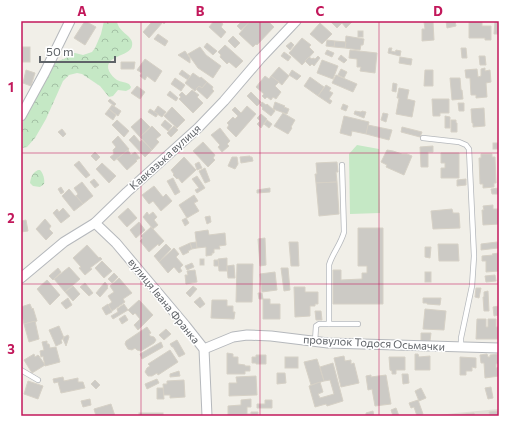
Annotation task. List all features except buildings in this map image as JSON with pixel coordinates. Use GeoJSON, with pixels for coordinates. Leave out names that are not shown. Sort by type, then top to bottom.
{"type":"FeatureCollection","features":[{"type":"Feature","properties":{"kind":"street"},"geometry":{"type":"LineString","coordinates":[[21,116],[70,21]]}},
{"type":"Feature","properties":{"kind":"street","name":"Кавказька вулиця"},"geometry":{"type":"LineString","coordinates":[[21,278],[64,242],[81,230],[95,223],[123,195],[209,117],[295,21]]}},
{"type":"Feature","properties":{"kind":"street","name":"вулиця Івана Франка"},"geometry":{"type":"LineString","coordinates":[[95,223],[116,242],[204,350],[207,416]]}},
{"type":"Feature","properties":{"kind":"street","name":"провулок Тодося Осьмачки"},"geometry":{"type":"LineString","coordinates":[[204,350],[233,338],[247,335],[328,343],[499,348]]}},
{"type":"Feature","properties":{"kind":"lane"},"geometry":{"type":"LineString","coordinates":[[423,138],[459,142],[466,145],[469,149],[474,256],[472,286],[461,338],[461,347]]}},
{"type":"Feature","properties":{"kind":"lane"},"geometry":{"type":"LineString","coordinates":[[329,324],[329,265],[344,232],[342,165]]}},
{"type":"Feature","properties":{"kind":"lane"},"geometry":{"type":"LineString","coordinates":[[315,342],[316,326],[319,324],[358,324]]}},
{"type":"Feature","properties":{"kind":"lane"},"geometry":{"type":"LineString","coordinates":[[21,370],[38,380]]}},
{"type":"Feature","properties":{"kind":"shaded area"},"geometry":{"type":"Polygon","coordinates":[[[499,409],[499,416],[438,416],[456,413],[499,409]]]}},
{"type":"Feature","properties":{"kind":"green space"},"geometry":{"type":"Polygon","coordinates":[[[104,21],[117,21],[120,29],[131,40],[132,46],[130,50],[113,59],[108,66],[109,71],[113,76],[117,80],[129,84],[131,87],[130,89],[126,91],[118,90],[113,96],[109,97],[100,86],[82,74],[77,73],[69,75],[63,81],[46,119],[35,138],[27,147],[21,148],[21,125],[54,64],[73,53],[83,55],[92,52],[101,34],[104,21]]]}},
{"type":"Feature","properties":{"kind":"green space"},"geometry":{"type":"Polygon","coordinates":[[[357,145],[379,149],[380,213],[350,214],[349,154],[357,145]]]}},
{"type":"Feature","properties":{"kind":"green space"},"geometry":{"type":"Polygon","coordinates":[[[40,170],[44,176],[44,184],[40,187],[33,186],[30,183],[32,175],[40,170]]]}}]}
